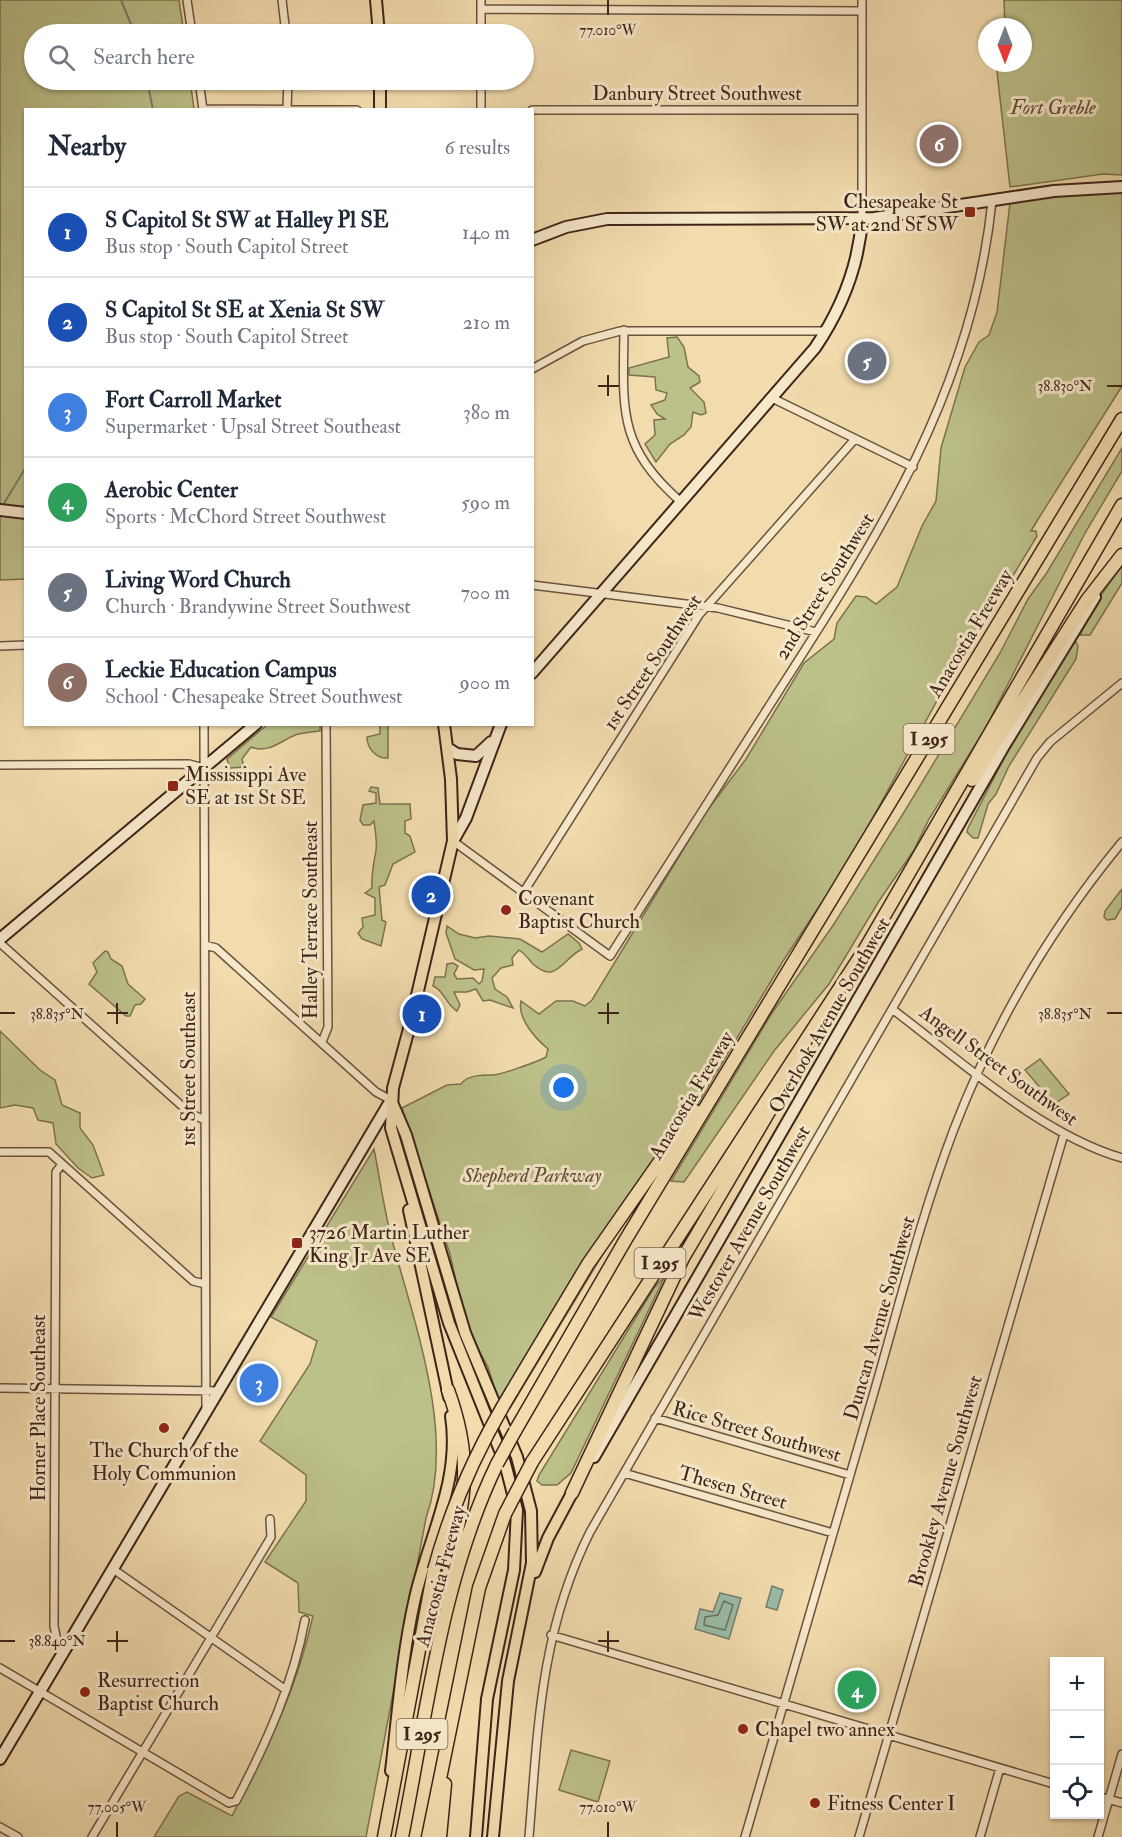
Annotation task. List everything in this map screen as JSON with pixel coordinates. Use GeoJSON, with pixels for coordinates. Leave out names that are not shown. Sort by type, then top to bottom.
{"type":"FeatureCollection","features":[{"type":"Feature","properties":{"kind":"highway","name":"Anacostia Freeway"},"geometry":{"type":"LineString","coordinates":[[402,1837],[431,1685],[461,1555],[497,1464],[612,1263],[1122,417]]}},
{"type":"Feature","properties":{"kind":"highway","name":"Anacostia Freeway"},"geometry":{"type":"LineString","coordinates":[[428,1837],[479,1588],[505,1514],[532,1462],[859,957],[928,842],[1122,505]]}},
{"type":"Feature","properties":{"kind":"highway"},"geometry":{"type":"LineString","coordinates":[[928,842],[958,803],[1087,600],[1122,557]]}},
{"type":"Feature","properties":{"kind":"highway"},"geometry":{"type":"LineString","coordinates":[[383,1837],[434,1569],[443,1537],[469,1472],[512,1391],[614,1225],[723,1067],[755,1027]]}},
{"type":"Feature","properties":{"kind":"highway"},"geometry":{"type":"LineString","coordinates":[[572,1493],[675,1274],[773,1105],[790,1065]]}},
{"type":"Feature","properties":{"kind":"highway"},"geometry":{"type":"LineString","coordinates":[[431,1685],[434,1646],[466,1477],[462,1435],[448,1390]]}},
{"type":"Feature","properties":{"kind":"highway"},"geometry":{"type":"LineString","coordinates":[[441,1837],[451,1751],[453,1709]]}},
{"type":"Feature","properties":{"kind":"main road"},"geometry":{"type":"LineString","coordinates":[[376,0],[378,24]]}},
{"type":"Feature","properties":{"kind":"main road"},"geometry":{"type":"LineString","coordinates":[[380,90],[380,108]]}},
{"type":"Feature","properties":{"kind":"main road"},"geometry":{"type":"LineString","coordinates":[[444,726],[448,749],[453,842],[391,1100],[391,1128],[454,1336],[506,1463],[517,1510],[514,1570],[487,1699],[476,1837]]}},
{"type":"Feature","properties":{"kind":"main road"},"geometry":{"type":"LineString","coordinates":[[391,1100],[406,1135],[465,1332],[517,1457],[529,1499],[533,1552],[524,1613],[506,1695],[493,1837]]}},
{"type":"Feature","properties":{"kind":"main road"},"geometry":{"type":"LineString","coordinates":[[383,1837],[411,1620],[423,1568],[452,1477],[454,1442],[448,1390],[408,1208],[404,1174]]}},
{"type":"Feature","properties":{"kind":"main road"},"geometry":{"type":"LineString","coordinates":[[524,1613],[544,1548],[572,1493]]}},
{"type":"Feature","properties":{"kind":"street"},"geometry":{"type":"LineString","coordinates":[[187,0],[191,24]]}},
{"type":"Feature","properties":{"kind":"street"},"geometry":{"type":"LineString","coordinates":[[282,0],[285,24]]}},
{"type":"Feature","properties":{"kind":"street"},"geometry":{"type":"LineString","coordinates":[[481,0],[481,24]]}},
{"type":"Feature","properties":{"kind":"street"},"geometry":{"type":"LineString","coordinates":[[534,671],[772,398],[826,331],[851,279],[862,218],[862,0]]}},
{"type":"Feature","properties":{"kind":"street"},"geometry":{"type":"LineString","coordinates":[[481,9],[862,10]]}},
{"type":"Feature","properties":{"kind":"street"},"geometry":{"type":"LineString","coordinates":[[200,90],[203,108]]}},
{"type":"Feature","properties":{"kind":"street"},"geometry":{"type":"LineString","coordinates":[[287,108],[288,90]]}},
{"type":"Feature","properties":{"kind":"street"},"geometry":{"type":"LineString","coordinates":[[481,90],[481,108]]}},
{"type":"Feature","properties":{"kind":"street","name":"Danbury Street Southwest"},"geometry":{"type":"LineString","coordinates":[[534,110],[862,110]]}},
{"type":"Feature","properties":{"kind":"street"},"geometry":{"type":"LineString","coordinates":[[534,239],[566,227],[607,219],[862,218],[1063,190],[1122,187]]}},
{"type":"Feature","properties":{"kind":"street","name":"2nd Street Southwest"},"geometry":{"type":"LineString","coordinates":[[523,893],[610,956],[871,544],[914,466],[940,407],[963,337],[981,268],[992,201]]}},
{"type":"Feature","properties":{"kind":"street"},"geometry":{"type":"LineString","coordinates":[[534,368],[583,340],[624,330],[826,331]]}},
{"type":"Feature","properties":{"kind":"street"},"geometry":{"type":"LineString","coordinates":[[624,330],[623,402],[630,434],[645,465],[681,502]]}},
{"type":"Feature","properties":{"kind":"street"},"geometry":{"type":"LineString","coordinates":[[772,398],[914,466]]}},
{"type":"Feature","properties":{"kind":"street","name":"1st Street Southwest"},"geometry":{"type":"LineString","coordinates":[[523,893],[707,606],[855,439]]}},
{"type":"Feature","properties":{"kind":"street"},"geometry":{"type":"LineString","coordinates":[[0,510],[24,513]]}},
{"type":"Feature","properties":{"kind":"street","name":"Overlook Avenue Southwest"},"geometry":{"type":"LineString","coordinates":[[572,1493],[1004,746],[1122,557]]}},
{"type":"Feature","properties":{"kind":"street"},"geometry":{"type":"LineString","coordinates":[[534,585],[707,606],[777,620],[816,632]]}},
{"type":"Feature","properties":{"kind":"street"},"geometry":{"type":"LineString","coordinates":[[0,646],[24,645]]}},
{"type":"Feature","properties":{"kind":"street","name":"Westover Avenue Southwest"},"geometry":{"type":"LineString","coordinates":[[529,1837],[541,1689],[551,1635],[563,1592],[579,1554],[655,1418],[1040,752],[1122,683]]}},
{"type":"Feature","properties":{"kind":"street","name":"1st Street Southeast"},"geometry":{"type":"LineString","coordinates":[[204,726],[206,1413]]}},
{"type":"Feature","properties":{"kind":"street"},"geometry":{"type":"LineString","coordinates":[[205,1120],[186,1110],[0,941],[254,726]]}},
{"type":"Feature","properties":{"kind":"street","name":"Halley Terrace Southeast"},"geometry":{"type":"LineString","coordinates":[[322,1042],[328,1027],[326,726]]}},
{"type":"Feature","properties":{"kind":"street"},"geometry":{"type":"LineString","coordinates":[[500,726],[466,818],[453,842],[523,893]]}},
{"type":"Feature","properties":{"kind":"street"},"geometry":{"type":"LineString","coordinates":[[448,749],[457,754],[476,756],[495,737]]}},
{"type":"Feature","properties":{"kind":"street"},"geometry":{"type":"LineString","coordinates":[[0,765],[189,764],[204,768]]}},
{"type":"Feature","properties":{"kind":"street","name":"Duncan Avenue Southwest"},"geometry":{"type":"LineString","coordinates":[[745,1837],[943,1160],[1003,1020],[1070,909],[1122,842]]}},
{"type":"Feature","properties":{"kind":"street"},"geometry":{"type":"LineString","coordinates":[[0,1759],[391,1100],[376,1092],[216,948],[205,945]]}},
{"type":"Feature","properties":{"kind":"street","name":"Angell Street Southwest"},"geometry":{"type":"LineString","coordinates":[[892,1009],[978,1074],[1064,1134],[1122,1158]]}},
{"type":"Feature","properties":{"kind":"street","name":"Brookley Avenue Southwest"},"geometry":{"type":"LineString","coordinates":[[860,1837],[1064,1134]]}},
{"type":"Feature","properties":{"kind":"street"},"geometry":{"type":"LineString","coordinates":[[0,1152],[49,1152],[193,1281],[206,1284]]}},
{"type":"Feature","properties":{"kind":"street","name":"Horner Place Southeast"},"geometry":{"type":"LineString","coordinates":[[62,1164],[56,1172],[54,1626],[57,1641],[64,1652]]}},
{"type":"Feature","properties":{"kind":"street"},"geometry":{"type":"LineString","coordinates":[[0,1388],[206,1389],[220,1391]]}},
{"type":"Feature","properties":{"kind":"street","name":"Rice Street Southwest"},"geometry":{"type":"LineString","coordinates":[[655,1418],[850,1475]]}},
{"type":"Feature","properties":{"kind":"street","name":"Thesen Street"},"geometry":{"type":"LineString","coordinates":[[624,1473],[833,1533]]}},
{"type":"Feature","properties":{"kind":"street"},"geometry":{"type":"LineString","coordinates":[[92,1837],[271,1538],[270,1519]]}},
{"type":"Feature","properties":{"kind":"street"},"geometry":{"type":"LineString","coordinates":[[113,1569],[286,1690]]}},
{"type":"Feature","properties":{"kind":"street"},"geometry":{"type":"LineString","coordinates":[[0,1668],[229,1803],[236,1801],[286,1690],[305,1620]]}},
{"type":"Feature","properties":{"kind":"street"},"geometry":{"type":"LineString","coordinates":[[551,1635],[1050,1783]]}},
{"type":"Feature","properties":{"kind":"street"},"geometry":{"type":"LineString","coordinates":[[1098,1837],[1122,1754]]}},
{"type":"Feature","properties":{"kind":"street"},"geometry":{"type":"LineString","coordinates":[[980,1837],[1000,1768]]}},
{"type":"Feature","properties":{"kind":"street"},"geometry":{"type":"LineString","coordinates":[[1104,1798],[1122,1803]]}},
{"type":"Feature","properties":{"kind":"street"},"geometry":{"type":"LineString","coordinates":[[0,1827],[18,1837]]}},
{"type":"Feature","properties":{"kind":"green space"},"geometry":{"type":"Polygon","coordinates":[[[0,0],[179,0],[183,24],[24,24],[24,90],[191,90],[194,108],[24,108],[24,579],[0,580],[0,0]]]}},
{"type":"Feature","properties":{"kind":"green space","name":"Fort Greble"},"geometry":{"type":"Polygon","coordinates":[[[1004,0],[1122,0],[1122,175],[1103,174],[1010,187],[997,72],[1032,72],[1032,18],[1005,18],[1004,0]]]}},
{"type":"Feature","properties":{"kind":"green space","name":"Shepherd Parkway"},"geometry":{"type":"Polygon","coordinates":[[[1122,192],[1122,386],[1031,531],[1036,531],[1037,536],[938,699],[848,863],[783,961],[660,1167],[644,1186],[510,1408],[508,1405],[504,1407],[498,1399],[488,1367],[466,1327],[450,1254],[402,1108],[447,1085],[461,1084],[475,1076],[496,1075],[546,1057],[548,1049],[524,1021],[520,1007],[521,1001],[539,1014],[556,1001],[573,1001],[585,1006],[592,1000],[706,812],[746,759],[804,663],[834,639],[837,623],[856,596],[866,597],[876,604],[897,587],[922,526],[936,501],[941,448],[965,367],[979,342],[989,335],[997,312],[1010,203],[1054,195],[1122,192]]]}},
{"type":"Feature","properties":{"kind":"green space"},"geometry":{"type":"Polygon","coordinates":[[[677,337],[684,347],[688,367],[699,376],[700,382],[690,388],[704,402],[706,413],[701,415],[693,412],[691,427],[684,435],[670,444],[656,462],[645,444],[655,435],[654,420],[665,419],[657,414],[651,405],[665,400],[667,393],[656,390],[655,377],[629,375],[629,368],[669,357],[667,338],[677,337]]]}},
{"type":"Feature","properties":{"kind":"green space"},"geometry":{"type":"Polygon","coordinates":[[[1122,448],[1122,471],[1085,533],[985,729],[929,819],[914,850],[879,901],[829,984],[774,1051],[684,1182],[671,1181],[772,1013],[834,924],[906,809],[1000,653],[1028,599],[1046,574],[1122,448]]]}},
{"type":"Feature","properties":{"kind":"green space"},"geometry":{"type":"Polygon","coordinates":[[[1122,566],[1122,583],[1090,635],[1080,635],[1096,602],[1122,566]]]}},
{"type":"Feature","properties":{"kind":"green space"},"geometry":{"type":"Polygon","coordinates":[[[1076,642],[1078,646],[1076,659],[1009,766],[996,794],[988,804],[978,838],[973,838],[967,832],[968,828],[1012,743],[1072,643],[1076,642]]]}},
{"type":"Feature","properties":{"kind":"green space"},"geometry":{"type":"Polygon","coordinates":[[[266,726],[320,726],[320,731],[295,735],[269,748],[251,747],[242,759],[244,767],[230,768],[227,759],[266,726]]]}},
{"type":"Feature","properties":{"kind":"green space"},"geometry":{"type":"Polygon","coordinates":[[[380,726],[388,726],[388,758],[376,755],[370,749],[367,741],[367,737],[380,734],[380,726]]]}},
{"type":"Feature","properties":{"kind":"green space"},"geometry":{"type":"Polygon","coordinates":[[[371,787],[378,788],[380,804],[410,804],[411,819],[405,821],[405,833],[410,836],[415,852],[393,864],[385,885],[379,887],[382,920],[386,922],[381,946],[362,939],[358,933],[363,927],[362,918],[375,915],[375,898],[365,893],[372,888],[376,847],[374,821],[370,825],[363,825],[360,820],[363,805],[376,803],[376,793],[369,791],[371,787]]]}},
{"type":"Feature","properties":{"kind":"green space"},"geometry":{"type":"Polygon","coordinates":[[[1122,889],[1122,907],[1115,919],[1107,920],[1104,917],[1105,911],[1122,889]]]}},
{"type":"Feature","properties":{"kind":"green space"},"geometry":{"type":"Polygon","coordinates":[[[447,926],[459,934],[475,938],[489,936],[520,939],[542,952],[568,934],[579,943],[582,949],[558,968],[547,972],[532,963],[519,950],[512,958],[513,965],[501,968],[492,978],[495,989],[507,997],[513,1008],[490,1000],[483,1001],[476,989],[454,992],[460,1005],[457,1011],[433,986],[435,977],[445,977],[447,964],[453,963],[458,966],[454,974],[457,979],[473,978],[479,984],[482,981],[484,969],[474,970],[455,959],[446,933],[447,926]]]}},
{"type":"Feature","properties":{"kind":"green space"},"geometry":{"type":"Polygon","coordinates":[[[105,951],[111,959],[122,966],[128,984],[145,999],[141,1004],[135,1005],[130,1016],[126,1016],[89,984],[97,972],[93,963],[105,951]]]}},
{"type":"Feature","properties":{"kind":"green space"},"geometry":{"type":"Polygon","coordinates":[[[0,1031],[40,1070],[55,1080],[62,1105],[80,1113],[80,1128],[93,1145],[104,1175],[92,1178],[78,1168],[56,1144],[53,1123],[38,1120],[33,1108],[15,1105],[0,1108],[0,1031]]]}},
{"type":"Feature","properties":{"kind":"green space"},"geometry":{"type":"Polygon","coordinates":[[[1040,1059],[1069,1094],[1054,1104],[1025,1070],[1040,1059]]]}},
{"type":"Feature","properties":{"kind":"green space"},"geometry":{"type":"Polygon","coordinates":[[[374,1149],[389,1229],[428,1379],[434,1415],[436,1451],[434,1486],[366,1837],[154,1837],[179,1796],[187,1792],[232,1816],[269,1743],[298,1670],[313,1616],[299,1612],[298,1583],[265,1562],[306,1501],[306,1475],[260,1441],[310,1364],[317,1341],[271,1317],[374,1149]]]}},
{"type":"Feature","properties":{"kind":"green space"},"geometry":{"type":"Polygon","coordinates":[[[665,1276],[571,1473],[557,1485],[542,1485],[537,1481],[539,1475],[654,1288],[665,1276]]]}},
{"type":"Feature","properties":{"kind":"green space"},"geometry":{"type":"Polygon","coordinates":[[[571,1750],[610,1761],[598,1802],[559,1790],[571,1750]]]}},
{"type":"Feature","properties":{"kind":"water"},"geometry":{"type":"Polygon","coordinates":[[[772,1586],[783,1590],[777,1610],[766,1607],[772,1586]]]}},
{"type":"Feature","properties":{"kind":"water"},"geometry":{"type":"Polygon","coordinates":[[[720,1593],[741,1598],[729,1639],[695,1629],[700,1609],[713,1612],[720,1593]]]}},
{"type":"Feature","properties":{"kind":"waterway"},"geometry":{"type":"LineString","coordinates":[[121,0],[131,24]]}},
{"type":"Feature","properties":{"kind":"waterway"},"geometry":{"type":"LineString","coordinates":[[149,90],[153,108]]}},
{"type":"Feature","properties":{"kind":"waterway"},"geometry":{"type":"LineString","coordinates":[[3,505],[24,470]]}},
{"type":"Feature","properties":{"kind":"place","name":"Leckie Education Campus"},"geometry":{"type":"Point","coordinates":[939,144]}},
{"type":"Feature","properties":{"kind":"place","name":"Chesapeake St SW at 2nd St SW"},"geometry":{"type":"Point","coordinates":[970,212]}},
{"type":"Feature","properties":{"kind":"place","name":"Living Word Church"},"geometry":{"type":"Point","coordinates":[867,361]}},
{"type":"Feature","properties":{"kind":"place","name":"Mississippi Ave SE at 1st St SE"},"geometry":{"type":"Point","coordinates":[173,786]}},
{"type":"Feature","properties":{"kind":"place","name":"S Capitol St SE at Xenia St SW"},"geometry":{"type":"Point","coordinates":[431,895]}},
{"type":"Feature","properties":{"kind":"place","name":"Covenant Baptist Church"},"geometry":{"type":"Point","coordinates":[506,910]}},
{"type":"Feature","properties":{"kind":"place","name":"S Capitol St SW at Halley Pl SE"},"geometry":{"type":"Point","coordinates":[422,1014]}},
{"type":"Feature","properties":{"kind":"place","name":"3726 Martin Luther King Jr Ave SE"},"geometry":{"type":"Point","coordinates":[297,1243]}},
{"type":"Feature","properties":{"kind":"place","name":"Fort Carroll Market"},"geometry":{"type":"Point","coordinates":[259,1383]}},
{"type":"Feature","properties":{"kind":"place","name":"The Church of the Holy Communion"},"geometry":{"type":"Point","coordinates":[164,1428]}},
{"type":"Feature","properties":{"kind":"place","name":"Aerobic Center"},"geometry":{"type":"Point","coordinates":[857,1690]}},
{"type":"Feature","properties":{"kind":"place","name":"Resurrection Baptist Church"},"geometry":{"type":"Point","coordinates":[85,1692]}},
{"type":"Feature","properties":{"kind":"place","name":"Chapel two annex"},"geometry":{"type":"Point","coordinates":[743,1729]}},
{"type":"Feature","properties":{"kind":"place","name":"Fitness Center I"},"geometry":{"type":"Point","coordinates":[815,1803]}}]}
